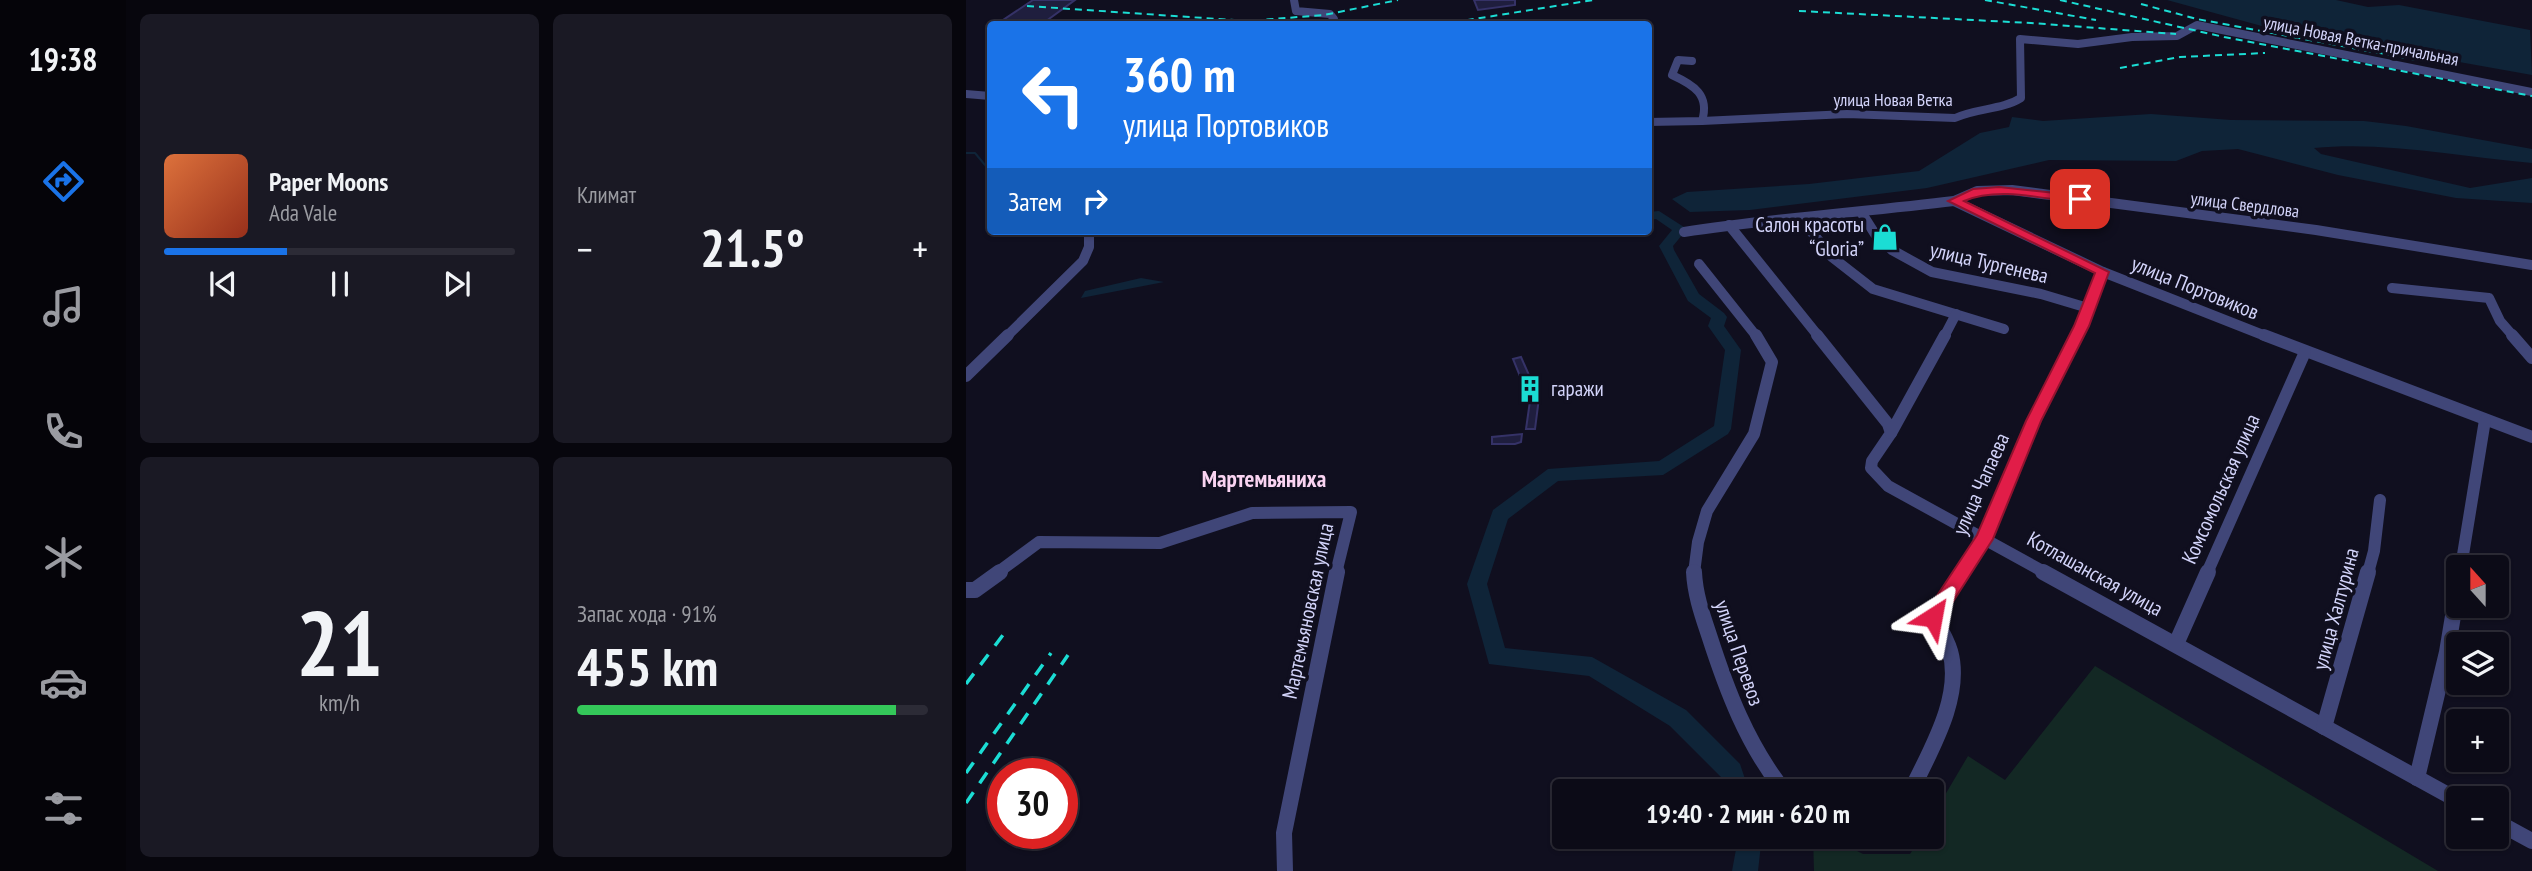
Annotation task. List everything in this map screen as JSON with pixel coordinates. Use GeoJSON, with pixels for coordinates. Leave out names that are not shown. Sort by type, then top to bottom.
{"type":"FeatureCollection","features":[{"type":"Feature","properties":{"kind":"street"},"geometry":{"type":"LineString","coordinates":[[1294,0],[1296,10],[1301,13],[1330,14],[1333,21]]}},
{"type":"Feature","properties":{"kind":"street","name":"улица Новая Ветка-причальная"},"geometry":{"type":"LineString","coordinates":[[2020,39],[2078,44],[2132,37],[2177,36],[2193,26],[2207,26],[2298,47],[2532,92]]}},
{"type":"Feature","properties":{"kind":"street","name":"улица Новая Ветка"},"geometry":{"type":"LineString","coordinates":[[1652,122],[1847,114],[1955,118],[1969,111],[2012,103],[2021,98],[2020,39]]}},
{"type":"Feature","properties":{"kind":"street"},"geometry":{"type":"LineString","coordinates":[[1692,61],[1678,60],[1672,75],[1695,86],[1704,96],[1706,107],[1702,121]]}},
{"type":"Feature","properties":{"kind":"street"},"geometry":{"type":"LineString","coordinates":[[966,93],[987,96]]}},
{"type":"Feature","properties":{"kind":"street","name":"улица Свердлова"},"geometry":{"type":"LineString","coordinates":[[1954,201],[1977,191],[2012,190],[2305,229],[2532,265]]}},
{"type":"Feature","properties":{"kind":"street"},"geometry":{"type":"LineString","coordinates":[[1684,232],[1773,218],[1801,219],[1954,201]]}},
{"type":"Feature","properties":{"kind":"street","name":"улица Портовиков"},"geometry":{"type":"LineString","coordinates":[[1954,201],[2103,272],[2305,352],[2532,437]]}},
{"type":"Feature","properties":{"kind":"street","name":"улица Тургенева"},"geometry":{"type":"LineString","coordinates":[[1861,212],[1869,227],[1908,262],[1939,275],[2027,291],[2088,308]]}},
{"type":"Feature","properties":{"kind":"street"},"geometry":{"type":"LineString","coordinates":[[1801,219],[1832,257],[1872,289],[2004,329]]}},
{"type":"Feature","properties":{"kind":"street"},"geometry":{"type":"LineString","coordinates":[[1730,225],[1769,280],[1816,332],[1874,405],[1888,424],[1891,433]]}},
{"type":"Feature","properties":{"kind":"street"},"geometry":{"type":"LineString","coordinates":[[966,376],[1083,261],[1089,247],[1088,235]]}},
{"type":"Feature","properties":{"kind":"street","name":"улица Перевоз"},"geometry":{"type":"LineString","coordinates":[[1699,264],[1747,321],[1772,362],[1764,402],[1751,442],[1719,487],[1707,512],[1694,574],[1699,612],[1729,699],[1756,755],[1775,779]]}},
{"type":"Feature","properties":{"kind":"street","name":"улица Чапаева"},"geometry":{"type":"LineString","coordinates":[[1917,779],[1934,742],[1952,680],[1950,654],[1933,617],[1985,539],[2034,421],[2103,272]]}},
{"type":"Feature","properties":{"kind":"street"},"geometry":{"type":"LineString","coordinates":[[2392,288],[2489,298],[2500,321],[2532,358]]}},
{"type":"Feature","properties":{"kind":"street","name":"Котлашанская улица"},"geometry":{"type":"LineString","coordinates":[[1956,314],[1891,433],[1872,461],[1871,468],[1876,476],[1923,507],[2446,794]]}},
{"type":"Feature","properties":{"kind":"street","name":"Комсомольская улица"},"geometry":{"type":"LineString","coordinates":[[2175,644],[2305,352]]}},
{"type":"Feature","properties":{"kind":"street"},"geometry":{"type":"LineString","coordinates":[[2463,555],[2485,420]]}},
{"type":"Feature","properties":{"kind":"street","name":"улица Халтурина"},"geometry":{"type":"LineString","coordinates":[[2324,727],[2374,551],[2380,500]]}},
{"type":"Feature","properties":{"kind":"street","name":"Мартемьяновская улица"},"geometry":{"type":"LineString","coordinates":[[966,590],[975,590],[1039,542],[1160,543],[1252,513],[1351,512],[1328,609],[1284,833],[1285,871]]}},
{"type":"Feature","properties":{"kind":"street"},"geometry":{"type":"LineString","coordinates":[[2417,778],[2453,618]]}},
{"type":"Feature","properties":{"kind":"street"},"geometry":{"type":"LineString","coordinates":[[2509,829],[2532,841]]}},
{"type":"Feature","properties":{"kind":"green space"},"geometry":{"type":"Polygon","coordinates":[[[2095,666],[2438,871],[1814,871],[1813,849],[1853,849],[1863,854],[1910,854],[1913,849],[1944,849],[1944,797],[1968,756],[2005,780],[2095,666]]]}},
{"type":"Feature","properties":{"kind":"water"},"geometry":{"type":"Polygon","coordinates":[[[2167,0],[2336,0],[2368,7],[2399,5],[2530,30],[2532,75],[2269,28],[2167,0]]]}},
{"type":"Feature","properties":{"kind":"water"},"geometry":{"type":"Polygon","coordinates":[[[2151,114],[2231,120],[2364,121],[2532,149],[2532,163],[2396,148],[2314,148],[2321,154],[2470,188],[2532,178],[2532,203],[2456,198],[2338,175],[2238,149],[2202,151],[2176,161],[2049,160],[1927,188],[1750,210],[1690,212],[1672,199],[1687,192],[1809,184],[1919,171],[1980,133],[2009,127],[2012,117],[2043,121],[2151,114]]]}},
{"type":"Feature","properties":{"kind":"water"},"geometry":{"type":"Polygon","coordinates":[[[1141,278],[1164,282],[1081,298],[1085,291],[1141,278]]]}},
{"type":"Feature","properties":{"kind":"building"},"geometry":{"type":"Polygon","coordinates":[[[1033,0],[1075,0],[1046,21],[1002,21],[1033,0]]]}},
{"type":"Feature","properties":{"kind":"building"},"geometry":{"type":"Polygon","coordinates":[[[1474,0],[1515,0],[1515,5],[1478,10],[1474,0]]]}},
{"type":"Feature","properties":{"kind":"building","name":"гаражи"},"geometry":{"type":"Polygon","coordinates":[[[1521,357],[1539,398],[1535,429],[1526,429],[1530,401],[1513,359],[1521,357]]]}},
{"type":"Feature","properties":{"kind":"building"},"geometry":{"type":"Polygon","coordinates":[[[1522,434],[1521,442],[1515,444],[1492,444],[1492,437],[1522,434]]]}},
{"type":"Feature","properties":{"kind":"waterway"},"geometry":{"type":"LineString","coordinates":[[966,153],[975,153],[987,167]]}},
{"type":"Feature","properties":{"kind":"waterway"},"geometry":{"type":"LineString","coordinates":[[1652,216],[1659,215],[1680,229],[1666,246],[1667,250],[1693,298],[1719,317],[1716,326],[1733,350],[1722,429],[1663,468],[1554,474],[1500,515],[1477,584],[1497,657],[1592,667],[1678,718],[1732,772],[1734,779]]}},
{"type":"Feature","properties":{"kind":"waterway"},"geometry":{"type":"LineString","coordinates":[[1745,871],[1748,849]]}},
{"type":"Feature","properties":{"kind":"railway"},"geometry":{"type":"LineString","coordinates":[[1027,6],[1248,21],[1324,15],[1398,0]]}},
{"type":"Feature","properties":{"kind":"railway"},"geometry":{"type":"LineString","coordinates":[[1462,21],[1593,0]]}},
{"type":"Feature","properties":{"kind":"railway"},"geometry":{"type":"LineString","coordinates":[[1985,0],[2096,20]]}},
{"type":"Feature","properties":{"kind":"railway"},"geometry":{"type":"LineString","coordinates":[[2060,0],[2224,37],[2532,96]]}},
{"type":"Feature","properties":{"kind":"railway"},"geometry":{"type":"LineString","coordinates":[[2141,4],[2197,19],[2417,60]]}},
{"type":"Feature","properties":{"kind":"railway"},"geometry":{"type":"LineString","coordinates":[[1799,11],[2031,23],[2176,34]]}},
{"type":"Feature","properties":{"kind":"railway"},"geometry":{"type":"LineString","coordinates":[[2120,68],[2180,57],[2265,53]]}},
{"type":"Feature","properties":{"kind":"railway"},"geometry":{"type":"LineString","coordinates":[[966,684],[1003,635]]}},
{"type":"Feature","properties":{"kind":"railway"},"geometry":{"type":"LineString","coordinates":[[966,773],[1051,653]]}},
{"type":"Feature","properties":{"kind":"railway"},"geometry":{"type":"LineString","coordinates":[[966,803],[1068,655]]}},
{"type":"Feature","properties":{"kind":"place","name":"Салон красоты “Gloria”"},"geometry":{"type":"Point","coordinates":[1885,237]}},
{"type":"Feature","properties":{"kind":"place","name":"гаражи"},"geometry":{"type":"Point","coordinates":[1530,389]}},
{"type":"Feature","properties":{"kind":"district","name":"Мартемьяниха"},"geometry":{"type":"Point","coordinates":[1264,479]}},
{"type":"Feature","properties":{"kind":"route"},"geometry":{"type":"LineString","coordinates":[[1933,617],[1985,539],[2034,421],[2081,326],[2103,272],[1954,201],[1977,191],[1999,190],[2080,199]]}}]}
